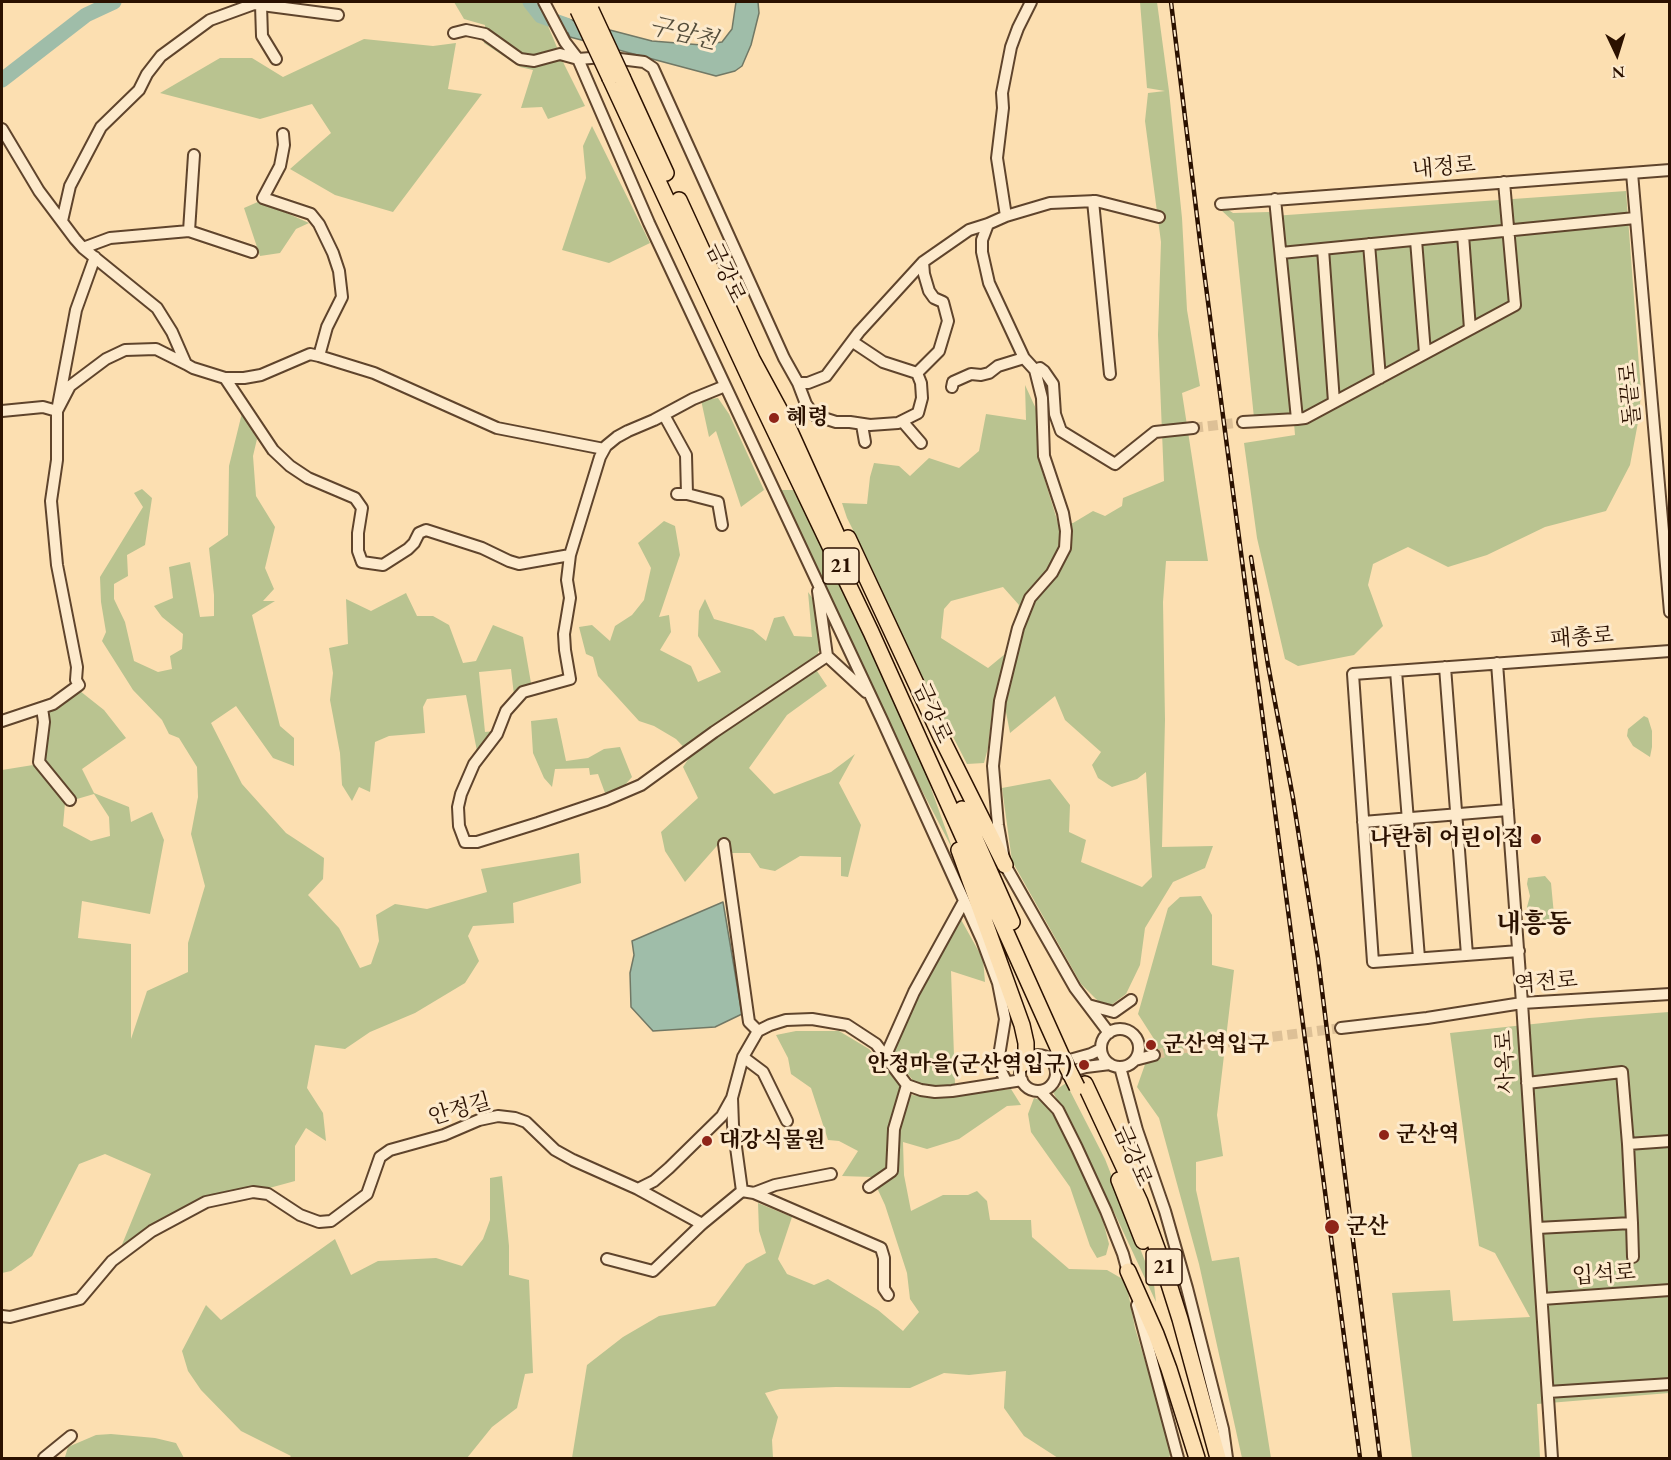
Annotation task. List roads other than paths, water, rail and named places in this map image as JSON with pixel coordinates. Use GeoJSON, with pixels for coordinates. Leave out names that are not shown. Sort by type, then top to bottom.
{"type":"FeatureCollection","features":[{"type":"Feature","properties":{"kind":"highway","name":"금강로"},"geometry":{"type":"LineString","coordinates":[[582,6],[752,359],[784,418],[900,671],[1063,1059]]}},
{"type":"Feature","properties":{"kind":"highway","name":"금강로"},"geometry":{"type":"LineString","coordinates":[[616,78],[758,396],[846,578],[1063,1059],[1081,1085],[1140,1202],[1180,1318],[1218,1458]]}},
{"type":"Feature","properties":{"kind":"highway"},"geometry":{"type":"LineString","coordinates":[[784,418],[807,452],[912,671],[941,737],[1005,865]]}},
{"type":"Feature","properties":{"kind":"highway"},"geometry":{"type":"LineString","coordinates":[[921,742],[1022,1025],[1026,1043],[1023,1064]]}},
{"type":"Feature","properties":{"kind":"highway","name":"금강로"},"geometry":{"type":"LineString","coordinates":[[1081,1085],[1156,1274],[1180,1353],[1207,1458]]}},
{"type":"Feature","properties":{"kind":"highway"},"geometry":{"type":"LineString","coordinates":[[1128,1271],[1166,1360],[1197,1458]]}},
{"type":"Feature","properties":{"kind":"street"},"geometry":{"type":"LineString","coordinates":[[545,2],[565,42],[578,59],[649,223],[871,696],[963,903],[982,940],[998,983],[1005,1019],[999,1056],[1001,1071],[1006,1081]]}},
{"type":"Feature","properties":{"kind":"street"},"geometry":{"type":"LineString","coordinates":[[1006,216],[998,158],[1003,115],[1002,93],[1011,47],[1031,2]]}},
{"type":"Feature","properties":{"kind":"street"},"geometry":{"type":"LineString","coordinates":[[62,221],[69,186],[101,127],[139,90],[147,74],[161,56],[210,20],[254,4],[338,15]]}},
{"type":"Feature","properties":{"kind":"street"},"geometry":{"type":"LineString","coordinates":[[261,5],[262,36],[276,59]]}},
{"type":"Feature","properties":{"kind":"street"},"geometry":{"type":"LineString","coordinates":[[454,33],[466,30],[485,34],[520,59],[534,61],[560,54],[578,59],[604,57],[634,60],[644,62],[653,68],[784,358],[798,383],[806,404],[814,415],[836,422],[862,425],[902,422],[918,413],[921,407],[921,383],[917,373]]}},
{"type":"Feature","properties":{"kind":"street"},"geometry":{"type":"LineString","coordinates":[[2,129],[39,191],[83,248],[157,308],[172,332],[186,364]]}},
{"type":"Feature","properties":{"kind":"street"},"geometry":{"type":"LineString","coordinates":[[283,134],[284,145],[280,166],[263,198],[311,214],[319,224],[339,271],[342,297],[327,327],[320,356]]}},
{"type":"Feature","properties":{"kind":"street"},"geometry":{"type":"LineString","coordinates":[[189,231],[194,155]]}},
{"type":"Feature","properties":{"kind":"street","name":"내정로"},"geometry":{"type":"LineString","coordinates":[[1221,204],[1670,170]]}},
{"type":"Feature","properties":{"kind":"street","name":"돌끝로"},"geometry":{"type":"LineString","coordinates":[[1632,173],[1670,612]]}},
{"type":"Feature","properties":{"kind":"street"},"geometry":{"type":"LineString","coordinates":[[1243,422],[1305,418],[1515,305],[1504,182]]}},
{"type":"Feature","properties":{"kind":"street"},"geometry":{"type":"LineString","coordinates":[[1275,199],[1296,419]]}},
{"type":"Feature","properties":{"kind":"street"},"geometry":{"type":"LineString","coordinates":[[1093,201],[1110,374]]}},
{"type":"Feature","properties":{"kind":"street"},"geometry":{"type":"LineString","coordinates":[[798,383],[820,380],[826,376],[859,332],[923,262],[969,230],[1050,203],[1093,201],[1159,217]]}},
{"type":"Feature","properties":{"kind":"street"},"geometry":{"type":"LineString","coordinates":[[1281,253],[1635,218]]}},
{"type":"Feature","properties":{"kind":"street"},"geometry":{"type":"LineString","coordinates":[[988,224],[982,240],[988,283],[1024,358],[1035,370],[1042,398],[1044,456],[1063,513],[1066,531],[1065,548],[1052,573],[1030,598],[1018,628],[1000,701],[993,766],[998,825],[1005,865],[1075,988],[1109,1033]]}},
{"type":"Feature","properties":{"kind":"street"},"geometry":{"type":"LineString","coordinates":[[83,248],[110,237],[189,231],[252,252]]}},
{"type":"Feature","properties":{"kind":"street"},"geometry":{"type":"LineString","coordinates":[[1462,235],[1470,329]]}},
{"type":"Feature","properties":{"kind":"street"},"geometry":{"type":"LineString","coordinates":[[1416,240],[1425,353]]}},
{"type":"Feature","properties":{"kind":"street"},"geometry":{"type":"LineString","coordinates":[[1369,244],[1380,378]]}},
{"type":"Feature","properties":{"kind":"street"},"geometry":{"type":"LineString","coordinates":[[1323,249],[1334,402]]}},
{"type":"Feature","properties":{"kind":"street"},"geometry":{"type":"LineString","coordinates":[[2,721],[53,704],[79,685],[76,680],[76,667],[54,541],[51,501],[58,448],[57,411],[76,310],[95,257]]}},
{"type":"Feature","properties":{"kind":"street"},"geometry":{"type":"LineString","coordinates":[[917,373],[939,351],[948,321],[943,302],[934,298],[929,291],[923,262]]}},
{"type":"Feature","properties":{"kind":"street"},"geometry":{"type":"LineString","coordinates":[[853,342],[883,362],[917,373]]}},
{"type":"Feature","properties":{"kind":"street"},"geometry":{"type":"LineString","coordinates":[[57,411],[70,387],[106,359],[125,350],[156,349],[193,368],[225,378],[261,375],[310,354],[374,373],[497,428],[604,449]]}},
{"type":"Feature","properties":{"kind":"street"},"geometry":{"type":"LineString","coordinates":[[952,387],[953,382],[971,374],[988,373],[998,366],[1024,358]]}},
{"type":"Feature","properties":{"kind":"street"},"geometry":{"type":"LineString","coordinates":[[1035,370],[1040,368],[1044,371],[1053,384],[1055,414],[1061,431],[1115,464],[1155,432],[1193,428]]}},
{"type":"Feature","properties":{"kind":"street"},"geometry":{"type":"LineString","coordinates":[[225,378],[273,450],[290,466],[308,478],[355,498],[362,508],[358,533],[358,550],[362,562],[383,565],[408,549],[419,533],[426,530],[482,548],[519,564],[570,555]]}},
{"type":"Feature","properties":{"kind":"street"},"geometry":{"type":"LineString","coordinates":[[725,386],[617,437],[604,449],[570,555],[567,580],[570,598],[564,634],[570,679],[523,692],[506,711],[497,734],[474,764],[461,794],[458,807],[459,826],[465,842],[477,842],[538,823],[606,800],[641,785],[714,732],[827,657]]}},
{"type":"Feature","properties":{"kind":"street"},"geometry":{"type":"LineString","coordinates":[[2,411],[43,407],[57,411]]}},
{"type":"Feature","properties":{"kind":"street"},"geometry":{"type":"LineString","coordinates":[[663,415],[686,455],[682,494],[718,502],[722,525]]}},
{"type":"Feature","properties":{"kind":"street"},"geometry":{"type":"LineString","coordinates":[[902,422],[921,443]]}},
{"type":"Feature","properties":{"kind":"street"},"geometry":{"type":"LineString","coordinates":[[862,425],[865,442]]}},
{"type":"Feature","properties":{"kind":"street"},"geometry":{"type":"LineString","coordinates":[[816,579],[827,657],[871,696]]}},
{"type":"Feature","properties":{"kind":"street","name":"패총로"},"geometry":{"type":"LineString","coordinates":[[1363,822],[1353,674],[1670,651]]}},
{"type":"Feature","properties":{"kind":"street","name":"사옥로"},"geometry":{"type":"LineString","coordinates":[[1497,663],[1519,951],[1552,1458]]}},
{"type":"Feature","properties":{"kind":"street"},"geometry":{"type":"LineString","coordinates":[[1445,667],[1467,955]]}},
{"type":"Feature","properties":{"kind":"street"},"geometry":{"type":"LineString","coordinates":[[1396,671],[1419,958]]}},
{"type":"Feature","properties":{"kind":"street"},"geometry":{"type":"LineString","coordinates":[[42,708],[44,722],[39,762],[70,800]]}},
{"type":"Feature","properties":{"kind":"street"},"geometry":{"type":"LineString","coordinates":[[1508,810],[1363,822],[1373,962],[1519,951]]}},
{"type":"Feature","properties":{"kind":"street"},"geometry":{"type":"LineString","coordinates":[[724,844],[749,1022],[758,1031]]}},
{"type":"Feature","properties":{"kind":"street"},"geometry":{"type":"LineString","coordinates":[[886,1055],[914,993],[963,903]]}},
{"type":"Feature","properties":{"kind":"street","name":"역전로"},"geometry":{"type":"LineString","coordinates":[[1341,1028],[1427,1018],[1522,1003],[1670,994]]}},
{"type":"Feature","properties":{"kind":"street"},"geometry":{"type":"LineString","coordinates":[[1088,1005],[1114,1012],[1131,1000]]}},
{"type":"Feature","properties":{"kind":"street"},"geometry":{"type":"LineString","coordinates":[[638,1189],[654,1181],[669,1168],[722,1116],[732,1098],[743,1057],[758,1031],[786,1020],[812,1019],[848,1025],[876,1044],[907,1085],[935,1092],[1022,1080]]}},
{"type":"Feature","properties":{"kind":"street"},"geometry":{"type":"LineString","coordinates":[[1056,1076],[1086,1067],[1115,1065],[1128,1065],[1154,1052],[1138,1045],[1132,1034],[1127,1031],[1115,1030],[1104,1037],[1101,1049],[1102,1055],[1115,1065],[1165,1211],[1224,1429],[1227,1458]]}},
{"type":"Feature","properties":{"kind":"street"},"geometry":{"type":"LineString","coordinates":[[1135,1060],[1138,1045]]}},
{"type":"Feature","properties":{"kind":"street"},"geometry":{"type":"LineString","coordinates":[[1101,1049],[1091,1054],[1063,1059],[1032,1056],[1023,1064],[1022,1080],[1029,1088],[1040,1091],[1058,1110],[1106,1211],[1128,1271],[1178,1458]]}},
{"type":"Feature","properties":{"kind":"street"},"geometry":{"type":"LineString","coordinates":[[743,1057],[762,1072],[787,1121]]}},
{"type":"Feature","properties":{"kind":"street"},"geometry":{"type":"LineString","coordinates":[[1040,1091],[1051,1086],[1063,1059]]}},
{"type":"Feature","properties":{"kind":"street"},"geometry":{"type":"LineString","coordinates":[[1527,1083],[1622,1072],[1633,1257]]}},
{"type":"Feature","properties":{"kind":"street"},"geometry":{"type":"LineString","coordinates":[[868,1187],[892,1171],[894,1129],[907,1085]]}},
{"type":"Feature","properties":{"kind":"street"},"geometry":{"type":"LineString","coordinates":[[732,1098],[733,1125],[742,1191]]}},
{"type":"Feature","properties":{"kind":"street","name":"안정길"},"geometry":{"type":"LineString","coordinates":[[2,1316],[10,1317],[80,1299],[112,1261],[152,1231],[206,1202],[253,1192],[268,1194],[300,1215],[319,1222],[331,1221],[367,1194],[380,1156],[390,1150],[444,1135],[479,1120],[498,1116],[526,1122],[555,1150],[638,1189]]}},
{"type":"Feature","properties":{"kind":"street"},"geometry":{"type":"LineString","coordinates":[[1628,1144],[1670,1141]]}},
{"type":"Feature","properties":{"kind":"street"},"geometry":{"type":"LineString","coordinates":[[754,1193],[776,1185],[831,1174]]}},
{"type":"Feature","properties":{"kind":"street"},"geometry":{"type":"LineString","coordinates":[[638,1189],[702,1224]]}},
{"type":"Feature","properties":{"kind":"street"},"geometry":{"type":"LineString","coordinates":[[607,1259],[653,1271],[702,1224],[742,1191],[754,1193],[881,1248],[884,1258],[884,1289],[888,1295]]}},
{"type":"Feature","properties":{"kind":"street"},"geometry":{"type":"LineString","coordinates":[[1537,1228],[1632,1223]]}},
{"type":"Feature","properties":{"kind":"street","name":"입석로"},"geometry":{"type":"LineString","coordinates":[[1542,1299],[1670,1290]]}},
{"type":"Feature","properties":{"kind":"street"},"geometry":{"type":"LineString","coordinates":[[1548,1392],[1670,1384]]}},
{"type":"Feature","properties":{"kind":"street"},"geometry":{"type":"LineString","coordinates":[[44,1458],[71,1436]]}},
{"type":"Feature","properties":{"kind":"waterway","name":"구암천"},"geometry":{"type":"LineString","coordinates":[[2,80],[86,15],[114,2]]}},
{"type":"Feature","properties":{"kind":"waterway","name":"구암천"},"geometry":{"type":"LineString","coordinates":[[530,2],[541,16],[566,25]]}},
{"type":"Feature","properties":{"kind":"tunnel"},"geometry":{"type":"LineString","coordinates":[[1193,428],[1243,422]]}},
{"type":"Feature","properties":{"kind":"tunnel"},"geometry":{"type":"LineString","coordinates":[[1154,1055],[1177,1049],[1341,1028]]}},
{"type":"Feature","properties":{"kind":"railway"},"geometry":{"type":"LineString","coordinates":[[1171,2],[1200,241],[1360,1458]]}},
{"type":"Feature","properties":{"kind":"railway"},"geometry":{"type":"LineString","coordinates":[[1251,557],[1318,958],[1380,1458]]}},
{"type":"Feature","properties":{"kind":"place","name":"혜령"},"geometry":{"type":"Point","coordinates":[774,418]}},
{"type":"Feature","properties":{"kind":"place","name":"나란히 어린이집"},"geometry":{"type":"Point","coordinates":[1536,839]}},
{"type":"Feature","properties":{"kind":"place","name":"군산역입구"},"geometry":{"type":"Point","coordinates":[1151,1045]}},
{"type":"Feature","properties":{"kind":"place","name":"안정마을(군산역입구)"},"geometry":{"type":"Point","coordinates":[1084,1065]}},
{"type":"Feature","properties":{"kind":"place","name":"군산역"},"geometry":{"type":"Point","coordinates":[1384,1135]}},
{"type":"Feature","properties":{"kind":"place","name":"대강식물원"},"geometry":{"type":"Point","coordinates":[707,1141]}},
{"type":"Feature","properties":{"kind":"place","name":"군산"},"geometry":{"type":"Point","coordinates":[1332,1227]}},
{"type":"Feature","properties":{"kind":"district","name":"내흥동"},"geometry":{"type":"Point","coordinates":[1534,925]}}]}
